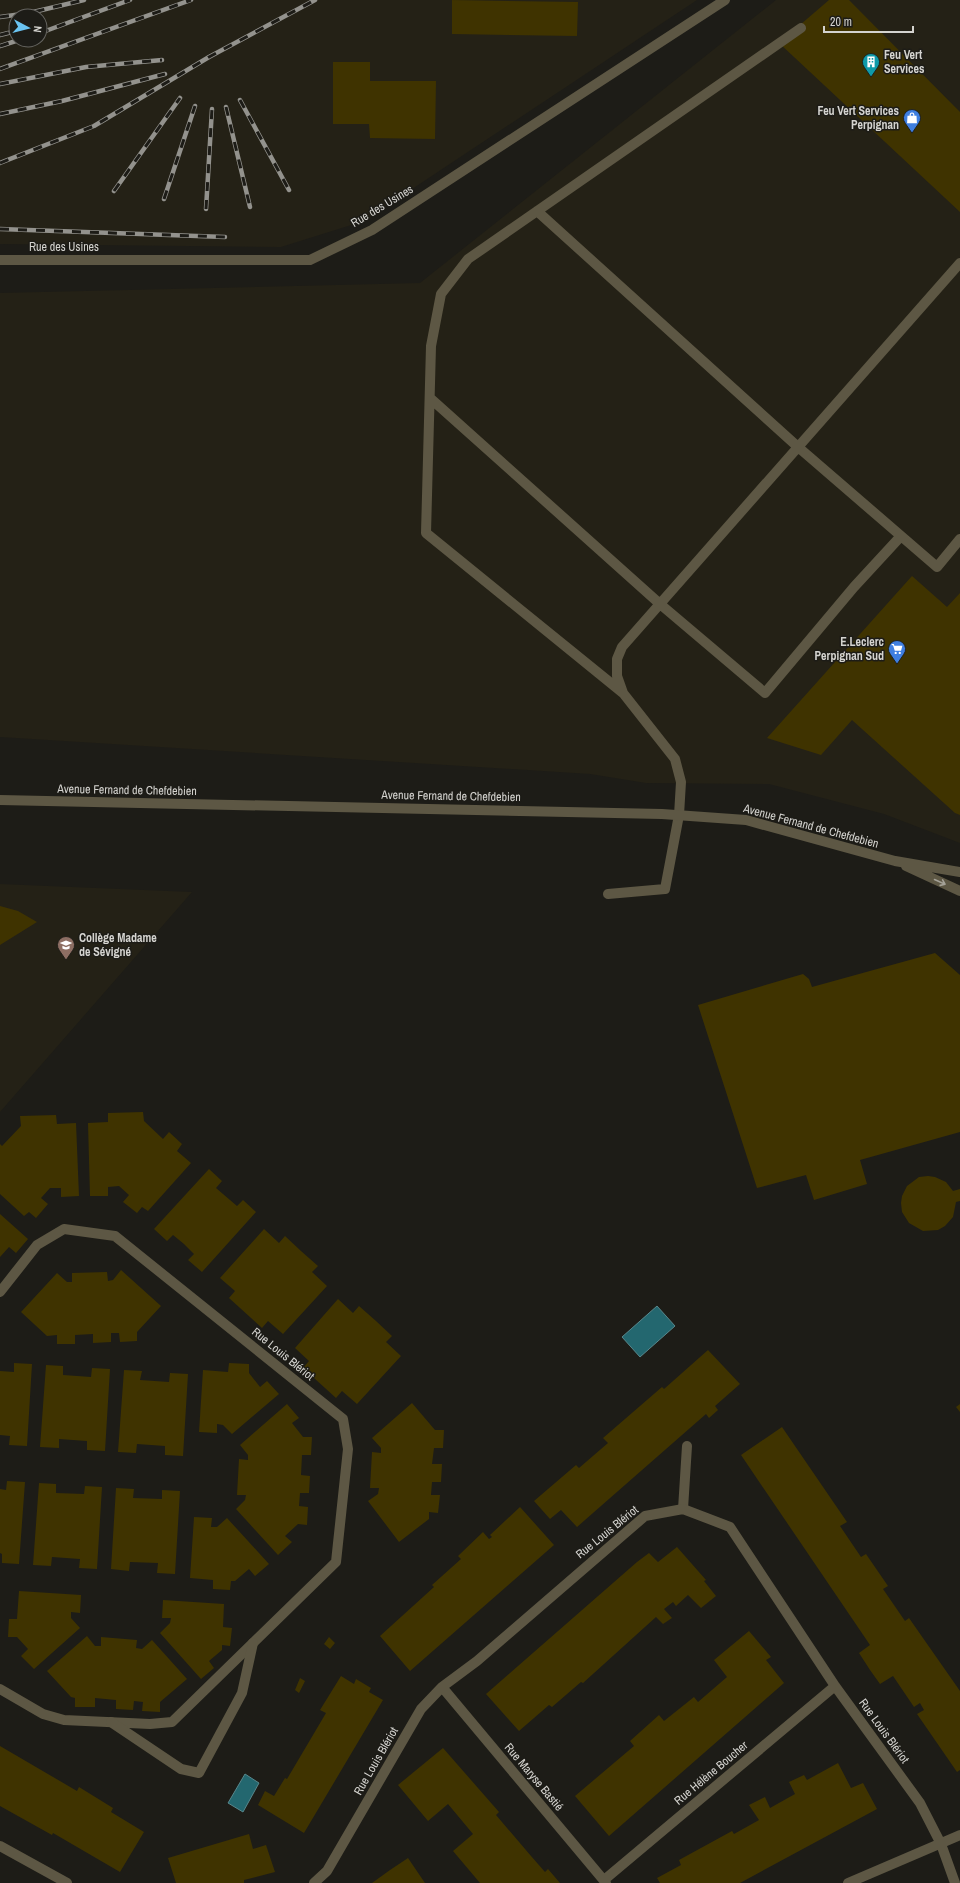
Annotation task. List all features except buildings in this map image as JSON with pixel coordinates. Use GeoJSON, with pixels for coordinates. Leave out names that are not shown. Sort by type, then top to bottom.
{"type":"FeatureCollection","features":[{"type":"Feature","properties":{"kind":"street","name":"Rue des Usines"},"geometry":{"type":"LineString","coordinates":[[0,260],[310,260],[372,230],[725,0]]}},
{"type":"Feature","properties":{"kind":"street"},"geometry":{"type":"LineString","coordinates":[[608,894],[665,889],[679,815],[681,782],[675,759],[623,693],[426,533],[432,346],[441,294],[468,259],[801,28]]}},
{"type":"Feature","properties":{"kind":"street"},"geometry":{"type":"LineString","coordinates":[[537,211],[798,447],[937,567],[960,539]]}},
{"type":"Feature","properties":{"kind":"street"},"geometry":{"type":"LineString","coordinates":[[623,693],[617,676],[618,659],[622,648],[960,263]]}},
{"type":"Feature","properties":{"kind":"street"},"geometry":{"type":"LineString","coordinates":[[430,398],[660,604],[765,693],[854,586],[900,536]]}},
{"type":"Feature","properties":{"kind":"street","name":"Avenue Fernand de Chefdebien"},"geometry":{"type":"LineString","coordinates":[[0,800],[679,815],[746,820],[895,861],[960,872]]}},
{"type":"Feature","properties":{"kind":"street","name":"Avenue Fernand de Chefdebien"},"geometry":{"type":"LineString","coordinates":[[895,861],[960,891]]}},
{"type":"Feature","properties":{"kind":"street","name":"Rue Louis Blériot"},"geometry":{"type":"LineString","coordinates":[[0,1292],[37,1245],[64,1229],[115,1236],[343,1419],[348,1449],[336,1562],[172,1722],[150,1724],[64,1720],[43,1714],[0,1689]]}},
{"type":"Feature","properties":{"kind":"street"},"geometry":{"type":"LineString","coordinates":[[683,1509],[687,1446]]}},
{"type":"Feature","properties":{"kind":"street","name":"Rue Louis Blériot"},"geometry":{"type":"LineString","coordinates":[[314,1883],[327,1871],[421,1710],[442,1687],[476,1661],[644,1516],[683,1509],[730,1527],[835,1686],[920,1803],[941,1844],[955,1883]]}},
{"type":"Feature","properties":{"kind":"street"},"geometry":{"type":"LineString","coordinates":[[111,1722],[181,1770],[199,1774],[242,1693],[253,1643]]}},
{"type":"Feature","properties":{"kind":"street","name":"Rue Hélène Boucher"},"geometry":{"type":"LineString","coordinates":[[605,1881],[835,1686]]}},
{"type":"Feature","properties":{"kind":"street","name":"Rue Maryse Bastié"},"geometry":{"type":"LineString","coordinates":[[442,1687],[605,1881]]}},
{"type":"Feature","properties":{"kind":"street"},"geometry":{"type":"LineString","coordinates":[[848,1883],[960,1835]]}},
{"type":"Feature","properties":{"kind":"street"},"geometry":{"type":"LineString","coordinates":[[0,1846],[67,1883]]}},
{"type":"Feature","properties":{"kind":"shaded area"},"geometry":{"type":"Polygon","coordinates":[[[0,0],[697,0],[364,221],[281,247],[0,244],[0,0]]]}},
{"type":"Feature","properties":{"kind":"shaded area"},"geometry":{"type":"Polygon","coordinates":[[[776,0],[960,0],[960,843],[884,814],[769,784],[646,783],[590,774],[0,737],[0,293],[420,283],[776,0]]]}},
{"type":"Feature","properties":{"kind":"shaded area","name":"Collège Madame de Sévigné"},"geometry":{"type":"Polygon","coordinates":[[[0,884],[192,892],[0,1112],[0,884]]]}},
{"type":"Feature","properties":{"kind":"water"},"geometry":{"type":"Polygon","coordinates":[[[657,1306],[675,1326],[640,1357],[622,1337],[657,1306]]]}},
{"type":"Feature","properties":{"kind":"water"},"geometry":{"type":"Polygon","coordinates":[[[245,1774],[259,1783],[243,1812],[228,1803],[245,1774]]]}},
{"type":"Feature","properties":{"kind":"railway"},"geometry":{"type":"LineString","coordinates":[[0,17],[29,13],[84,0]]}},
{"type":"Feature","properties":{"kind":"railway"},"geometry":{"type":"LineString","coordinates":[[48,30],[130,0]]}},
{"type":"Feature","properties":{"kind":"railway"},"geometry":{"type":"LineString","coordinates":[[0,69],[191,0]]}},
{"type":"Feature","properties":{"kind":"railway"},"geometry":{"type":"LineString","coordinates":[[0,163],[94,126],[209,57],[315,0]]}},
{"type":"Feature","properties":{"kind":"railway"},"geometry":{"type":"LineString","coordinates":[[0,35],[8,33]]}},
{"type":"Feature","properties":{"kind":"railway"},"geometry":{"type":"LineString","coordinates":[[0,46],[8,43]]}},
{"type":"Feature","properties":{"kind":"railway"},"geometry":{"type":"LineString","coordinates":[[0,84],[86,67],[162,60]]}},
{"type":"Feature","properties":{"kind":"railway"},"geometry":{"type":"LineString","coordinates":[[0,114],[62,101],[165,74]]}},
{"type":"Feature","properties":{"kind":"railway"},"geometry":{"type":"LineString","coordinates":[[114,191],[180,98]]}},
{"type":"Feature","properties":{"kind":"railway"},"geometry":{"type":"LineString","coordinates":[[240,100],[289,190]]}},
{"type":"Feature","properties":{"kind":"railway"},"geometry":{"type":"LineString","coordinates":[[164,199],[195,106]]}},
{"type":"Feature","properties":{"kind":"railway"},"geometry":{"type":"LineString","coordinates":[[226,107],[250,207]]}},
{"type":"Feature","properties":{"kind":"railway"},"geometry":{"type":"LineString","coordinates":[[206,209],[212,109]]}},
{"type":"Feature","properties":{"kind":"railway"},"geometry":{"type":"LineString","coordinates":[[0,229],[225,237]]}},
{"type":"Feature","properties":{"kind":"place","name":"Feu Vert Services"},"geometry":{"type":"Point","coordinates":[871,77]}},
{"type":"Feature","properties":{"kind":"place","name":"Feu Vert Services Perpignan"},"geometry":{"type":"Point","coordinates":[912,133]}},
{"type":"Feature","properties":{"kind":"place","name":"E.Leclerc Perpignan Sud"},"geometry":{"type":"Point","coordinates":[897,664]}},
{"type":"Feature","properties":{"kind":"place","name":"Collège Madame de Sévigné"},"geometry":{"type":"Point","coordinates":[66,960]}}]}
